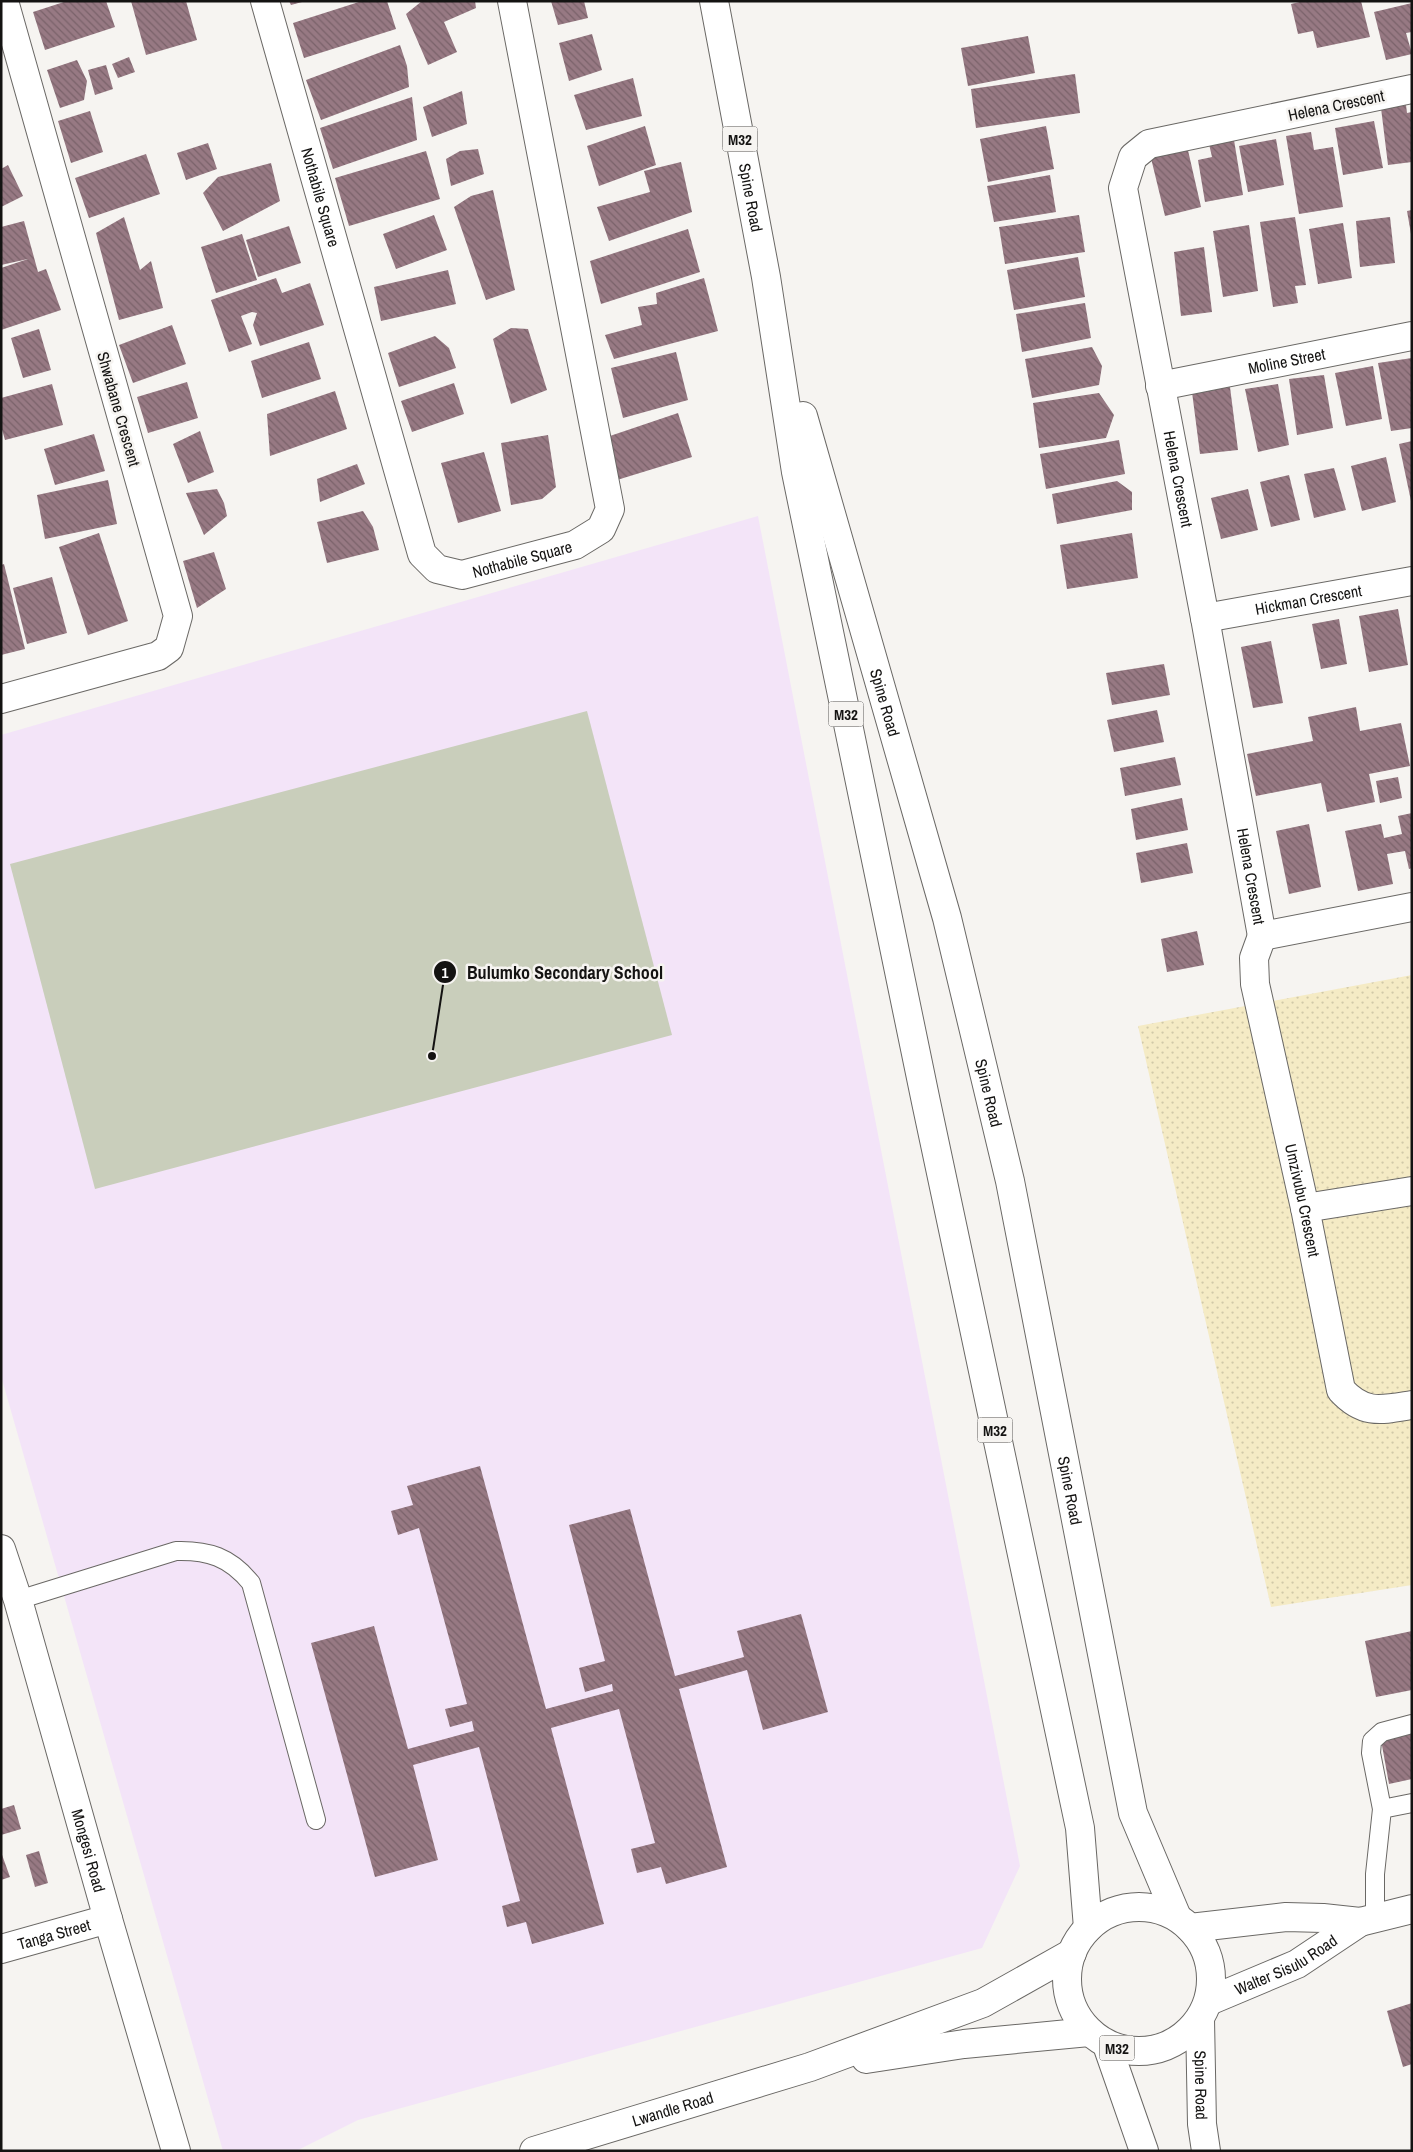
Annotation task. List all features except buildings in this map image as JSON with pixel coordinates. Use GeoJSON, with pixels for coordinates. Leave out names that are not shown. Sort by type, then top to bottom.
{"type":"FeatureCollection","features":[{"type":"Feature","properties":{"kind":"street","name":"Shwabane Crescent"},"geometry":{"type":"LineString","coordinates":[[1,699],[158,656],[169,648],[178,616],[4,1]]}},
{"type":"Feature","properties":{"kind":"street","name":"Nothabile Square"},"geometry":{"type":"LineString","coordinates":[[265,1],[422,554],[437,568],[462,575],[575,545],[601,529],[610,509],[512,1]]}},
{"type":"Feature","properties":{"kind":"street","name":"Spine Road"},"geometry":{"type":"LineString","coordinates":[[714,1],[766,277],[798,479],[926,1102],[1080,1828],[1088,1928]]}},
{"type":"Feature","properties":{"kind":"street","name":"Helena Crescent"},"geometry":{"type":"LineString","coordinates":[[1412,89],[1149,144],[1133,157],[1123,188],[1205,618],[1262,936],[1412,907]]}},
{"type":"Feature","properties":{"kind":"street","name":"Spine Road"},"geometry":{"type":"LineString","coordinates":[[766,277],[820,481],[947,918],[1010,1181],[1133,1813],[1184,1922],[1202,1943],[1210,1961],[1212,1981],[1205,2010],[1202,2124],[1206,2151]]}},
{"type":"Feature","properties":{"kind":"street","name":"Moline Street"},"geometry":{"type":"LineString","coordinates":[[1160,386],[1412,336]]}},
{"type":"Feature","properties":{"kind":"street","name":"Hickman Crescent"},"geometry":{"type":"LineString","coordinates":[[1205,618],[1412,581]]}},
{"type":"Feature","properties":{"kind":"street","name":"Umzivubu Crescent"},"geometry":{"type":"LineString","coordinates":[[1262,936],[1254,958],[1255,984],[1305,1208],[1341,1390],[1350,1400],[1369,1409],[1382,1410],[1412,1405]]}},
{"type":"Feature","properties":{"kind":"street"},"geometry":{"type":"LineString","coordinates":[[1305,1208],[1412,1190]]}},
{"type":"Feature","properties":{"kind":"street","name":"Mongesi Road"},"geometry":{"type":"LineString","coordinates":[[1,1549],[18,1600],[176,2151]]}},
{"type":"Feature","properties":{"kind":"street","name":"M32"},"geometry":{"type":"LineString","coordinates":[[1144,2151],[1098,2038],[1076,2015],[1069,1995],[1068,1966],[1072,1953],[1088,1928],[1113,1911],[1130,1907],[1146,1907],[1162,1910],[1184,1922]]}},
{"type":"Feature","properties":{"kind":"street","name":"Walter Sisulu Road"},"geometry":{"type":"LineString","coordinates":[[1205,2010],[1297,1964],[1368,1921],[1412,1909]]}},
{"type":"Feature","properties":{"kind":"street","name":"Walter Sisulu Road"},"geometry":{"type":"LineString","coordinates":[[1184,1922],[1286,1917],[1368,1921]]}},
{"type":"Feature","properties":{"kind":"street","name":"Tanga Street"},"geometry":{"type":"LineString","coordinates":[[1,1949],[108,1919]]}},
{"type":"Feature","properties":{"kind":"street","name":"Lwandle Road"},"geometry":{"type":"LineString","coordinates":[[534,2151],[810,2067],[983,2003],[1072,1953]]}},
{"type":"Feature","properties":{"kind":"street","name":"Spine Road"},"geometry":{"type":"LineString","coordinates":[[1098,2038],[1126,2051],[1143,2052],[1158,2050],[1174,2044],[1187,2034],[1205,2010]]}},
{"type":"Feature","properties":{"kind":"street","name":"Lwandle Road"},"geometry":{"type":"LineString","coordinates":[[810,2067],[964,2044],[1098,2038]]}},
{"type":"Feature","properties":{"kind":"lane"},"geometry":{"type":"LineString","coordinates":[[18,1600],[176,1551],[195,1550],[215,1554],[240,1569],[250,1583],[316,1820]]}},
{"type":"Feature","properties":{"kind":"lane"},"geometry":{"type":"LineString","coordinates":[[1368,1921],[1382,1809],[1371,1753],[1372,1741],[1382,1732],[1412,1724]]}},
{"type":"Feature","properties":{"kind":"lane"},"geometry":{"type":"LineString","coordinates":[[1382,1809],[1412,1803]]}},
{"type":"Feature","properties":{"kind":"shaded area"},"geometry":{"type":"Polygon","coordinates":[[[758,516],[1020,1866],[982,1948],[358,2120],[296,2151],[223,2151],[1,1376],[1,735],[758,516]]]}},
{"type":"Feature","properties":{"kind":"sand"},"geometry":{"type":"Polygon","coordinates":[[[1412,975],[1412,1585],[1271,1607],[1138,1026],[1412,975]]]}},
{"type":"Feature","properties":{"kind":"green space"},"geometry":{"type":"Polygon","coordinates":[[[587,711],[672,1035],[95,1189],[10,864],[587,711]]]}},
{"type":"Feature","properties":{"kind":"place","name":"Bulumko Secondary School"},"geometry":{"type":"Point","coordinates":[432,1056]}}]}
